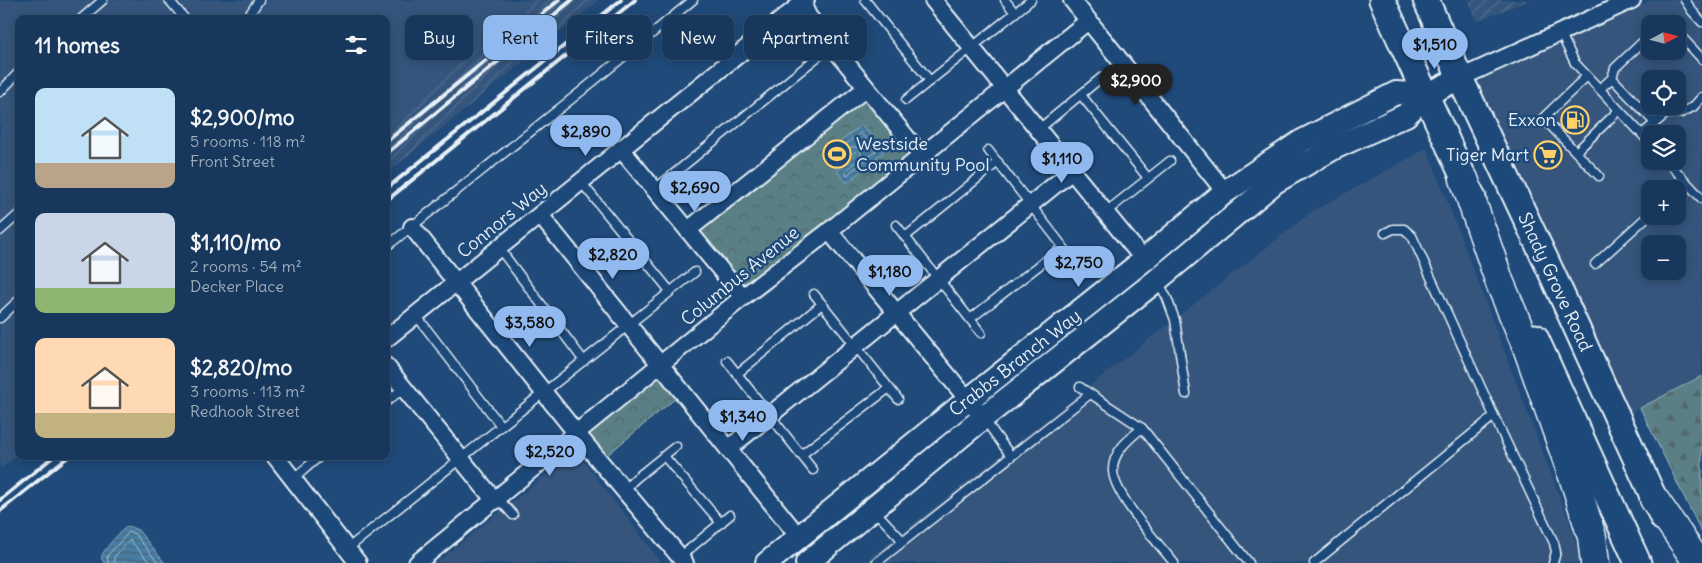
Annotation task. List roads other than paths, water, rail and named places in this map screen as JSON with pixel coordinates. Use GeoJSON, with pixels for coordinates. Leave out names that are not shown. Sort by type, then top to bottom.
{"type":"FeatureCollection","features":[{"type":"Feature","properties":{"kind":"highway"},"geometry":{"type":"LineString","coordinates":[[1464,179],[1500,283],[1527,347],[1575,482],[1592,537],[1595,563]]}},
{"type":"Feature","properties":{"kind":"highway"},"geometry":{"type":"LineString","coordinates":[[1654,499],[1698,563]]}},
{"type":"Feature","properties":{"kind":"main road"},"geometry":{"type":"LineString","coordinates":[[1382,0],[1638,563]]}},
{"type":"Feature","properties":{"kind":"main road","name":"Shady Grove Road"},"geometry":{"type":"LineString","coordinates":[[1426,0],[1460,78],[1685,563]]}},
{"type":"Feature","properties":{"kind":"main road","name":"Crabbs Branch Way"},"geometry":{"type":"LineString","coordinates":[[807,563],[983,418],[1157,280],[1275,182],[1334,148],[1406,115],[1426,95],[1460,78]]}},
{"type":"Feature","properties":{"kind":"main road","name":"Crabbs Branch Way"},"geometry":{"type":"LineString","coordinates":[[767,563],[1226,192],[1302,141],[1396,93],[1426,95]]}},
{"type":"Feature","properties":{"kind":"street"},"geometry":{"type":"LineString","coordinates":[[933,0],[1144,260]]}},
{"type":"Feature","properties":{"kind":"street"},"geometry":{"type":"LineString","coordinates":[[1072,0],[1226,192]]}},
{"type":"Feature","properties":{"kind":"street","name":"Crabbs Branch Way"},"geometry":{"type":"LineString","coordinates":[[1460,78],[1632,0]]}},
{"type":"Feature","properties":{"kind":"street"},"geometry":{"type":"LineString","coordinates":[[803,1],[808,15]]}},
{"type":"Feature","properties":{"kind":"street","name":"Connors Way"},"geometry":{"type":"LineString","coordinates":[[390,336],[803,1]]}},
{"type":"Feature","properties":{"kind":"street","name":"Columbus Avenue"},"geometry":{"type":"LineString","coordinates":[[417,563],[661,366],[743,297],[829,231],[1088,21]]}},
{"type":"Feature","properties":{"kind":"street"},"geometry":{"type":"LineString","coordinates":[[843,60],[921,156]]}},
{"type":"Feature","properties":{"kind":"street"},"geometry":{"type":"LineString","coordinates":[[688,230],[866,88]]}},
{"type":"Feature","properties":{"kind":"street"},"geometry":{"type":"LineString","coordinates":[[621,149],[743,297]]}},
{"type":"Feature","properties":{"kind":"street"},"geometry":{"type":"LineString","coordinates":[[728,449],[1072,171]]}},
{"type":"Feature","properties":{"kind":"street"},"geometry":{"type":"LineString","coordinates":[[540,215],[799,537]]}},
{"type":"Feature","properties":{"kind":"street"},"geometry":{"type":"LineString","coordinates":[[412,227],[577,434],[682,560]]}},
{"type":"Feature","properties":{"kind":"street"},"geometry":{"type":"LineString","coordinates":[[829,231],[983,418]]}},
{"type":"Feature","properties":{"kind":"street"},"geometry":{"type":"LineString","coordinates":[[390,371],[496,500]]}},
{"type":"Feature","properties":{"kind":"street"},"geometry":{"type":"LineString","coordinates":[[278,460],[358,563]]}},
{"type":"Feature","properties":{"kind":"lane"},"geometry":{"type":"LineString","coordinates":[[86,15],[103,0]]}},
{"type":"Feature","properties":{"kind":"lane"},"geometry":{"type":"LineString","coordinates":[[169,0],[181,15]]}},
{"type":"Feature","properties":{"kind":"lane"},"geometry":{"type":"LineString","coordinates":[[248,15],[259,0]]}},
{"type":"Feature","properties":{"kind":"lane"},"geometry":{"type":"LineString","coordinates":[[390,244],[579,94],[693,0]]}},
{"type":"Feature","properties":{"kind":"lane"},"geometry":{"type":"LineString","coordinates":[[865,0],[930,81]]}},
{"type":"Feature","properties":{"kind":"lane"},"geometry":{"type":"LineString","coordinates":[[1005,0],[1015,13]]}},
{"type":"Feature","properties":{"kind":"lane"},"geometry":{"type":"LineString","coordinates":[[906,100],[1031,0]]}},
{"type":"Feature","properties":{"kind":"lane"},"geometry":{"type":"LineString","coordinates":[[1684,0],[1702,22]]}},
{"type":"Feature","properties":{"kind":"lane"},"geometry":{"type":"LineString","coordinates":[[1560,32],[1575,63],[1641,133]]}},
{"type":"Feature","properties":{"kind":"lane"},"geometry":{"type":"LineString","coordinates":[[1686,42],[1702,59]]}},
{"type":"Feature","properties":{"kind":"lane"},"geometry":{"type":"LineString","coordinates":[[1600,89],[1612,78],[1615,68],[1641,43]]}},
{"type":"Feature","properties":{"kind":"lane"},"geometry":{"type":"LineString","coordinates":[[655,188],[814,60]]}},
{"type":"Feature","properties":{"kind":"lane"},"geometry":{"type":"LineString","coordinates":[[0,92],[15,76]]}},
{"type":"Feature","properties":{"kind":"lane"},"geometry":{"type":"LineString","coordinates":[[1588,76],[1543,118],[1599,176]]}},
{"type":"Feature","properties":{"kind":"lane"},"geometry":{"type":"LineString","coordinates":[[1039,129],[1102,77]]}},
{"type":"Feature","properties":{"kind":"lane"},"geometry":{"type":"LineString","coordinates":[[1612,78],[1655,123]]}},
{"type":"Feature","properties":{"kind":"lane"},"geometry":{"type":"LineString","coordinates":[[1081,94],[1148,178]]}},
{"type":"Feature","properties":{"kind":"lane"},"geometry":{"type":"LineString","coordinates":[[1653,125],[1667,113],[1681,112],[1693,107],[1702,96]]}},
{"type":"Feature","properties":{"kind":"lane"},"geometry":{"type":"LineString","coordinates":[[1576,152],[1619,110]]}},
{"type":"Feature","properties":{"kind":"lane"},"geometry":{"type":"LineString","coordinates":[[988,150],[1072,257]]}},
{"type":"Feature","properties":{"kind":"lane"},"geometry":{"type":"LineString","coordinates":[[1106,212],[1170,161]]}},
{"type":"Feature","properties":{"kind":"lane"},"geometry":{"type":"LineString","coordinates":[[905,238],[998,162]]}},
{"type":"Feature","properties":{"kind":"lane"},"geometry":{"type":"LineString","coordinates":[[1675,170],[1684,180]]}},
{"type":"Feature","properties":{"kind":"lane"},"geometry":{"type":"LineString","coordinates":[[581,182],[670,291]]}},
{"type":"Feature","properties":{"kind":"lane"},"geometry":{"type":"LineString","coordinates":[[1686,182],[1702,200]]}},
{"type":"Feature","properties":{"kind":"lane"},"geometry":{"type":"LineString","coordinates":[[0,231],[15,218]]}},
{"type":"Feature","properties":{"kind":"lane"},"geometry":{"type":"LineString","coordinates":[[1595,264],[1641,222]]}},
{"type":"Feature","properties":{"kind":"lane"},"geometry":{"type":"LineString","coordinates":[[896,226],[981,333]]}},
{"type":"Feature","properties":{"kind":"lane"},"geometry":{"type":"LineString","coordinates":[[1385,233],[1393,228],[1404,229],[1412,236],[1554,543],[1556,552],[1553,563]]}},
{"type":"Feature","properties":{"kind":"lane"},"geometry":{"type":"LineString","coordinates":[[970,319],[1063,247]]}},
{"type":"Feature","properties":{"kind":"lane"},"geometry":{"type":"LineString","coordinates":[[499,248],[584,361]]}},
{"type":"Feature","properties":{"kind":"lane"},"geometry":{"type":"LineString","coordinates":[[347,548],[695,272]]}},
{"type":"Feature","properties":{"kind":"lane"},"geometry":{"type":"LineString","coordinates":[[1157,280],[1170,304],[1175,320],[1186,394]]}},
{"type":"Feature","properties":{"kind":"lane"},"geometry":{"type":"LineString","coordinates":[[814,294],[898,399]]}},
{"type":"Feature","properties":{"kind":"lane"},"geometry":{"type":"LineString","coordinates":[[0,318],[15,304]]}},
{"type":"Feature","properties":{"kind":"lane"},"geometry":{"type":"LineString","coordinates":[[737,374],[822,304]]}},
{"type":"Feature","properties":{"kind":"lane"},"geometry":{"type":"LineString","coordinates":[[416,316],[501,426]]}},
{"type":"Feature","properties":{"kind":"lane"},"geometry":{"type":"LineString","coordinates":[[727,361],[813,470]]}},
{"type":"Feature","properties":{"kind":"lane"},"geometry":{"type":"LineString","coordinates":[[1080,387],[1142,428],[1249,563]]}},
{"type":"Feature","properties":{"kind":"lane"},"geometry":{"type":"LineString","coordinates":[[390,399],[404,388]]}},
{"type":"Feature","properties":{"kind":"lane"},"geometry":{"type":"LineString","coordinates":[[801,455],[889,388]]}},
{"type":"Feature","properties":{"kind":"lane"},"geometry":{"type":"LineString","coordinates":[[876,563],[1090,394]]}},
{"type":"Feature","properties":{"kind":"lane"},"geometry":{"type":"LineString","coordinates":[[1314,563],[1494,416]]}},
{"type":"Feature","properties":{"kind":"lane"},"geometry":{"type":"LineString","coordinates":[[983,418],[1011,456]]}},
{"type":"Feature","properties":{"kind":"lane"},"geometry":{"type":"LineString","coordinates":[[1142,428],[1122,446],[1116,457],[1113,470],[1117,485],[1124,499],[1174,563]]}},
{"type":"Feature","properties":{"kind":"lane"},"geometry":{"type":"LineString","coordinates":[[624,490],[676,446]]}},
{"type":"Feature","properties":{"kind":"lane"},"geometry":{"type":"LineString","coordinates":[[664,456],[720,523]]}},
{"type":"Feature","properties":{"kind":"lane"},"geometry":{"type":"LineString","coordinates":[[292,479],[315,460]]}},
{"type":"Feature","properties":{"kind":"lane"},"geometry":{"type":"LineString","coordinates":[[496,500],[513,515]]}},
{"type":"Feature","properties":{"kind":"lane"},"geometry":{"type":"LineString","coordinates":[[873,510],[903,541]]}},
{"type":"Feature","properties":{"kind":"lane"},"geometry":{"type":"LineString","coordinates":[[682,560],[730,515]]}},
{"type":"Feature","properties":{"kind":"water","name":"Westside Community Pool"},"geometry":{"type":"Polygon","coordinates":[[[862,125],[884,151],[847,183],[837,171],[857,154],[855,151],[835,168],[823,155],[862,125]]]}},
{"type":"Feature","properties":{"kind":"water"},"geometry":{"type":"Polygon","coordinates":[[[128,526],[138,530],[165,563],[104,563],[102,555],[117,535],[128,526]]]}},
{"type":"Feature","properties":{"kind":"railway"},"geometry":{"type":"LineString","coordinates":[[390,139],[559,0]]}},
{"type":"Feature","properties":{"kind":"railway"},"geometry":{"type":"LineString","coordinates":[[390,151],[572,0]]}},
{"type":"Feature","properties":{"kind":"railway"},"geometry":{"type":"LineString","coordinates":[[390,186],[621,0]]}},
{"type":"Feature","properties":{"kind":"railway"},"geometry":{"type":"LineString","coordinates":[[390,198],[635,0]]}},
{"type":"Feature","properties":{"kind":"railway"},"geometry":{"type":"LineString","coordinates":[[0,500],[49,460]]}},
{"type":"Feature","properties":{"kind":"railway"},"geometry":{"type":"LineString","coordinates":[[0,511],[64,460]]}},
{"type":"Feature","properties":{"kind":"place","name":"Exxon"},"geometry":{"type":"Point","coordinates":[1575,120]}},
{"type":"Feature","properties":{"kind":"place","name":"Westside Community Pool"},"geometry":{"type":"Point","coordinates":[837,154]}},
{"type":"Feature","properties":{"kind":"place","name":"Tiger Mart"},"geometry":{"type":"Point","coordinates":[1548,155]}}]}
